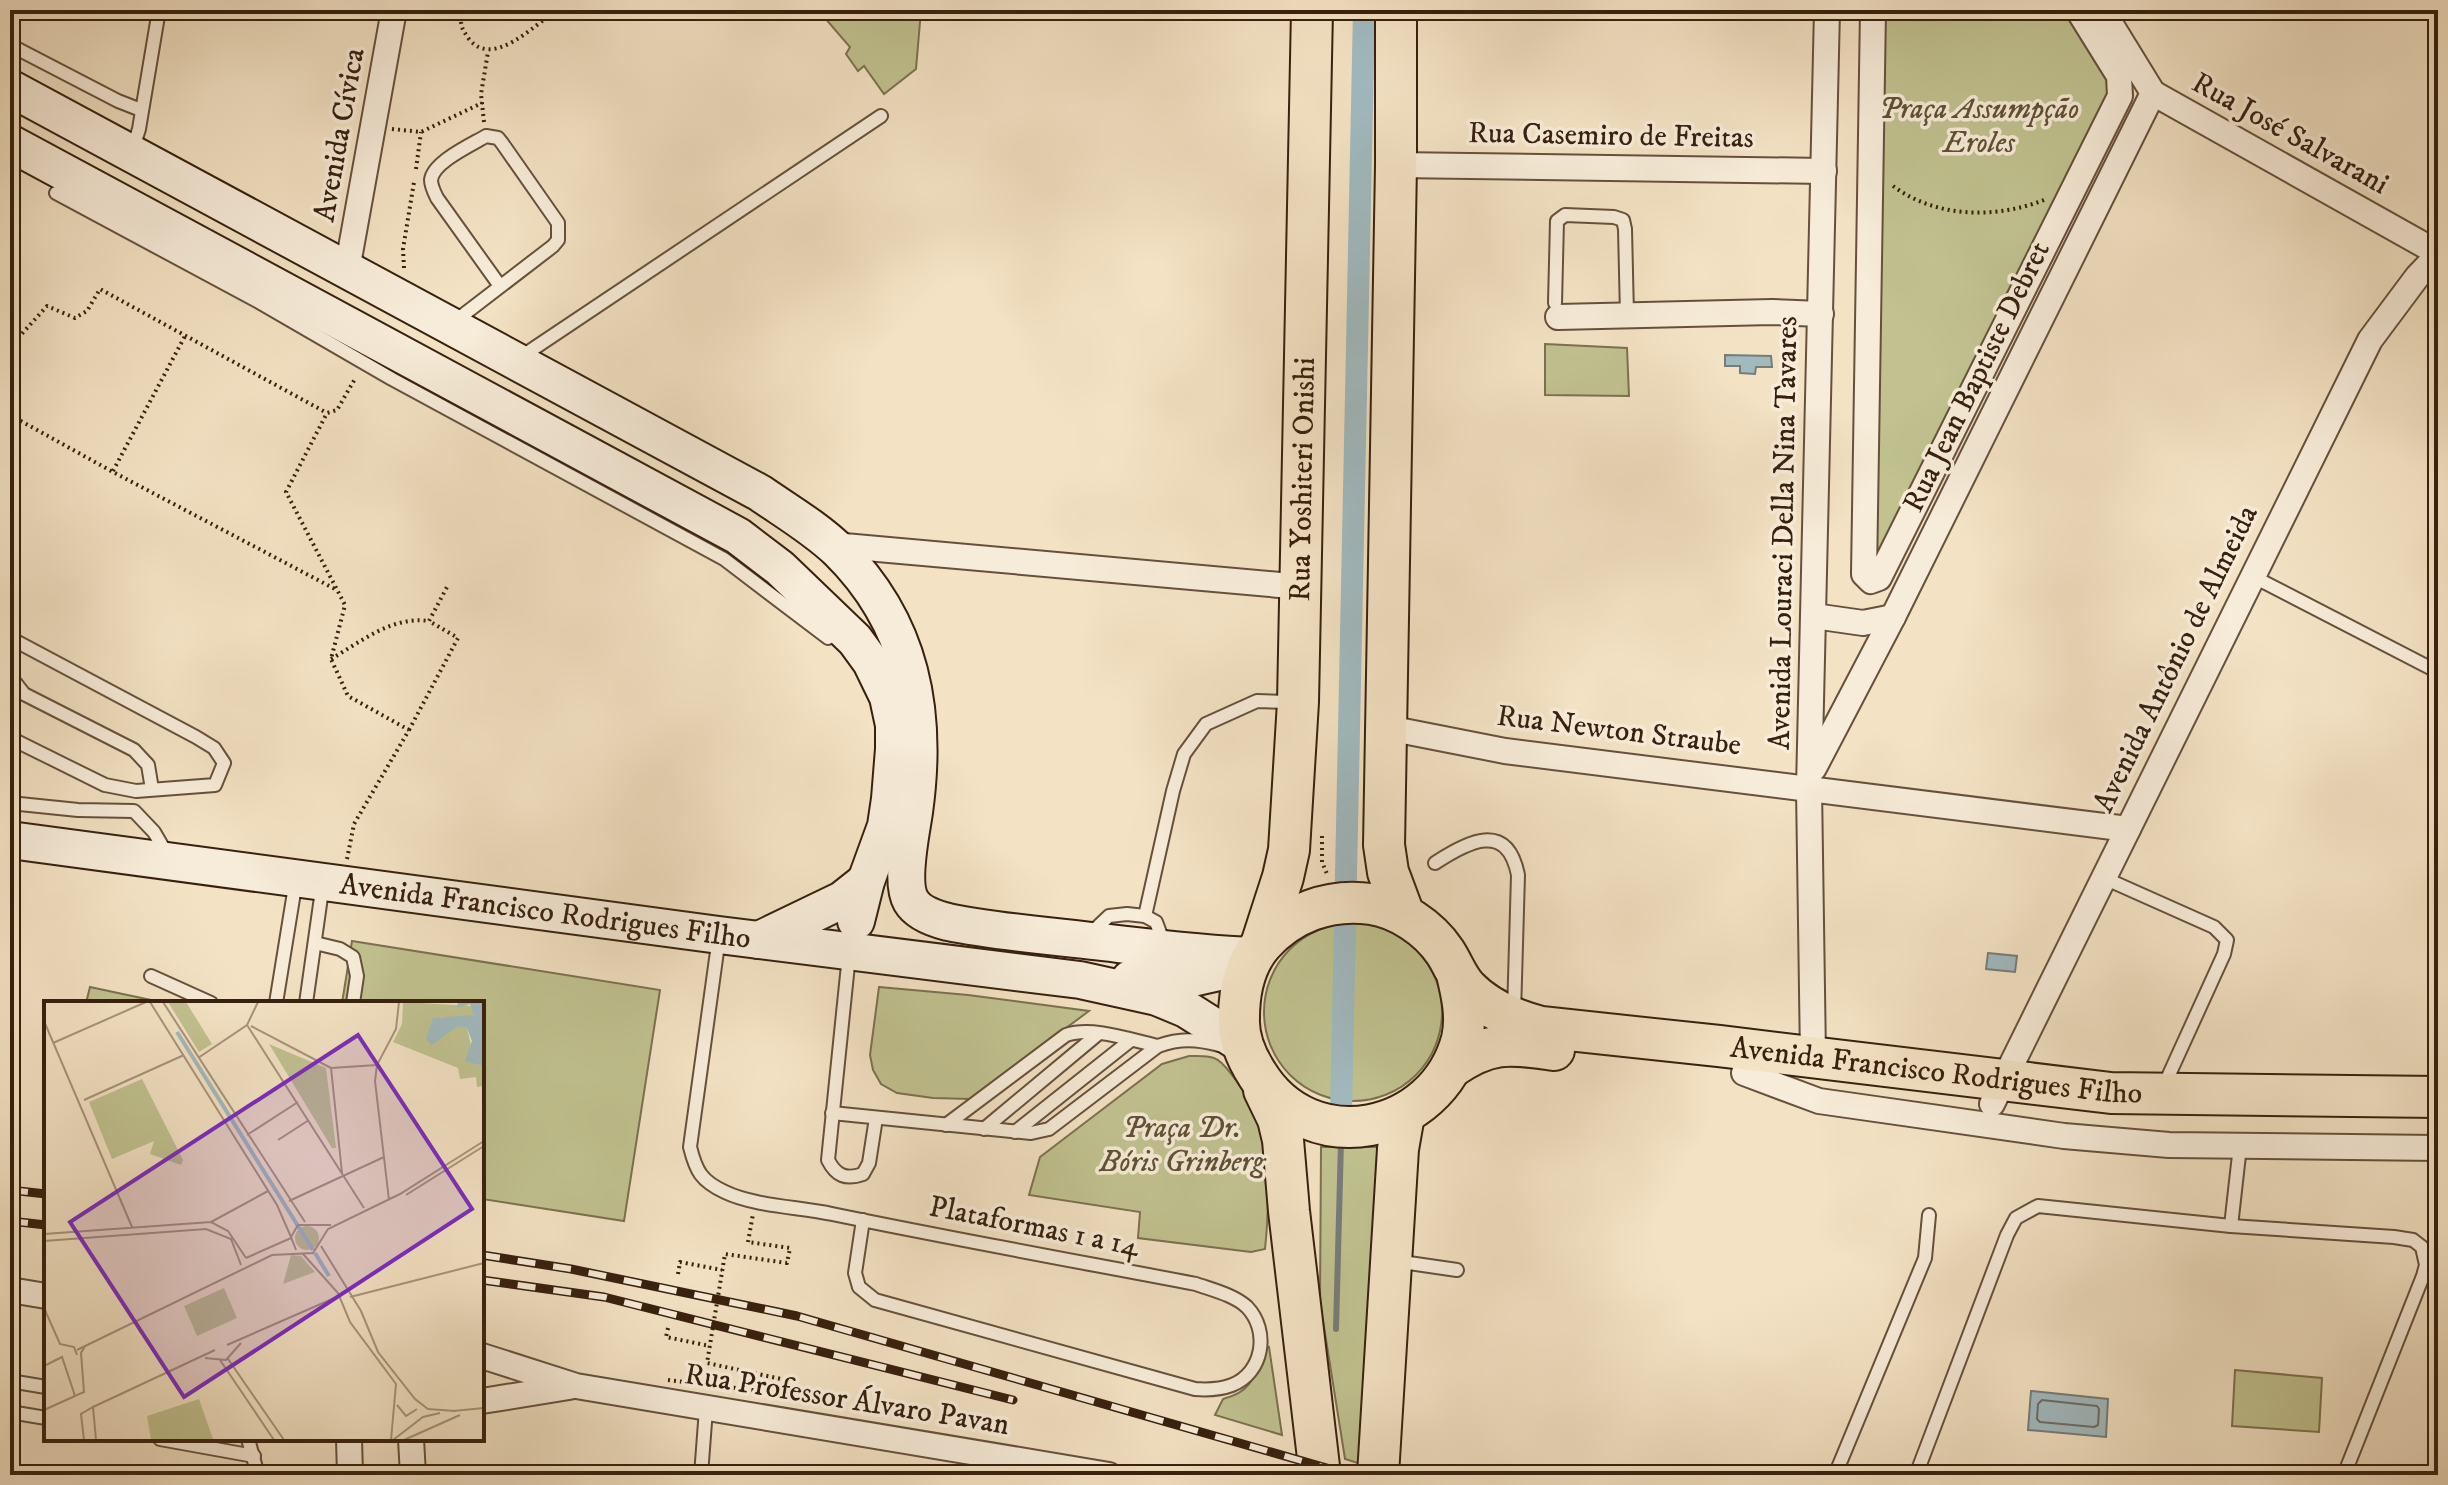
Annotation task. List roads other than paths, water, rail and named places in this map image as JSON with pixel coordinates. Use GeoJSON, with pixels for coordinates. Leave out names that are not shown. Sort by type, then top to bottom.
{"type":"FeatureCollection","features":[{"type":"Feature","properties":{"kind":"main road","name":"Rua Yoshiteri Onishi"},"geometry":{"type":"LineString","coordinates":[[1254,956],[1283,877],[1289,850],[1302,587],[1312,10]]}},
{"type":"Feature","properties":{"kind":"main road"},"geometry":{"type":"LineString","coordinates":[[1396,10],[1384,845],[1388,872],[1404,915]]}},
{"type":"Feature","properties":{"kind":"main road","name":"Avenida Francisco Rodrigues Filho"},"geometry":{"type":"LineString","coordinates":[[1254,956],[1283,924],[1311,909],[1346,902],[1374,904],[1404,915],[1429,933],[1468,988],[1485,1002],[1514,1020],[1541,1027],[1813,1057],[1998,1092],[2076,1115],[2438,1121]]}},
{"type":"Feature","properties":{"kind":"main road"},"geometry":{"type":"LineString","coordinates":[[1254,956],[1239,996],[1238,1027],[1246,1054],[1278,1119],[1283,1140],[1320,1475]]}},
{"type":"Feature","properties":{"kind":"main road","name":"Avenida Francisco Rodrigues Filho"},"geometry":{"type":"LineString","coordinates":[[1246,1054],[1266,1090],[1295,1113],[1331,1126],[1368,1127],[1404,1115],[1434,1093],[1452,1067],[1463,1037],[1464,1005],[1457,974]]}},
{"type":"Feature","properties":{"kind":"main road","name":"Avenida Francisco Rodrigues Filho"},"geometry":{"type":"LineString","coordinates":[[1452,1067],[1484,1048],[1511,1045],[1744,1073],[1998,1092],[2438,1097]]}},
{"type":"Feature","properties":{"kind":"main road"},"geometry":{"type":"LineString","coordinates":[[1378,1475],[1398,1149],[1404,1115]]}},
{"type":"Feature","properties":{"kind":"street","name":"Avenida Cívica"},"geometry":{"type":"LineString","coordinates":[[347,270],[394,10]]}},
{"type":"Feature","properties":{"kind":"street","name":"Avenida Louraci Della Nina Tavares"},"geometry":{"type":"LineString","coordinates":[[1813,1057],[1810,781],[1827,10]]}},
{"type":"Feature","properties":{"kind":"street"},"geometry":{"type":"LineString","coordinates":[[1873,10],[1864,574],[1871,581],[1879,578],[2120,96],[2119,76],[2078,10]]}},
{"type":"Feature","properties":{"kind":"street"},"geometry":{"type":"LineString","coordinates":[[2102,10],[2153,93]]}},
{"type":"Feature","properties":{"kind":"street"},"geometry":{"type":"LineString","coordinates":[[10,88],[769,500],[833,545],[863,579],[895,628],[910,667],[917,707],[920,769],[907,866],[911,902],[921,911],[947,921],[1085,940],[1254,956]]}},
{"type":"Feature","properties":{"kind":"street","name":"Rua José Salvarani"},"geometry":{"type":"LineString","coordinates":[[2153,93],[2438,254]]}},
{"type":"Feature","properties":{"kind":"street","name":"Rua Jean Baptiste Debret"},"geometry":{"type":"LineString","coordinates":[[1810,781],[2153,93]]}},
{"type":"Feature","properties":{"kind":"street"},"geometry":{"type":"LineString","coordinates":[[10,143],[120,214],[810,595],[855,640],[882,683],[894,725],[894,766],[886,826],[866,881],[852,936]]}},
{"type":"Feature","properties":{"kind":"street"},"geometry":{"type":"LineString","coordinates":[[120,214],[131,155]]}},
{"type":"Feature","properties":{"kind":"street","name":"Rua Casemiro de Freitas"},"geometry":{"type":"LineString","coordinates":[[1396,165],[1824,171]]}},
{"type":"Feature","properties":{"kind":"street"},"geometry":{"type":"LineString","coordinates":[[120,214],[155,184],[172,176]]}},
{"type":"Feature","properties":{"kind":"street","name":"Avenida Antônio de Almeida"},"geometry":{"type":"LineString","coordinates":[[1998,1092],[2370,340],[2438,254]]}},
{"type":"Feature","properties":{"kind":"street"},"geometry":{"type":"LineString","coordinates":[[1557,310],[1627,315],[1821,314]]}},
{"type":"Feature","properties":{"kind":"street"},"geometry":{"type":"LineString","coordinates":[[737,552],[752,516],[769,500]]}},
{"type":"Feature","properties":{"kind":"street"},"geometry":{"type":"LineString","coordinates":[[833,545],[1302,587]]}},
{"type":"Feature","properties":{"kind":"street"},"geometry":{"type":"LineString","coordinates":[[1814,616],[1863,623],[1893,617]]}},
{"type":"Feature","properties":{"kind":"street","name":"Rua Newton Straube"},"geometry":{"type":"LineString","coordinates":[[1388,728],[1505,751],[1810,781],[2128,829]]}},
{"type":"Feature","properties":{"kind":"street","name":"Avenida Francisco Rodrigues Filho"},"geometry":{"type":"LineString","coordinates":[[10,840],[759,940],[852,936],[1157,997],[1186,1009],[1246,1054]]}},
{"type":"Feature","properties":{"kind":"street"},"geometry":{"type":"LineString","coordinates":[[759,940],[842,900],[866,881]]}},
{"type":"Feature","properties":{"kind":"street"},"geometry":{"type":"LineString","coordinates":[[852,936],[885,902],[911,902]]}},
{"type":"Feature","properties":{"kind":"street","name":"Avenida Francisco Rodrigues Filho"},"geometry":{"type":"LineString","coordinates":[[1080,980],[1188,979],[1254,956]]}},
{"type":"Feature","properties":{"kind":"street"},"geometry":{"type":"LineString","coordinates":[[1744,1073],[1819,1101],[2064,1136],[2169,1145],[2438,1148]]}},
{"type":"Feature","properties":{"kind":"street"},"geometry":{"type":"LineString","coordinates":[[10,1290],[44,1296]]}},
{"type":"Feature","properties":{"kind":"street","name":"Rua Professor Álvaro Pavan"},"geometry":{"type":"LineString","coordinates":[[484,1357],[576,1386],[1109,1475]]}},
{"type":"Feature","properties":{"kind":"street","name":"Rua Professor Álvaro Pavan"},"geometry":{"type":"LineString","coordinates":[[484,1401],[576,1386]]}},
{"type":"Feature","properties":{"kind":"street"},"geometry":{"type":"LineString","coordinates":[[349,1441],[350,1475]]}},
{"type":"Feature","properties":{"kind":"street"},"geometry":{"type":"LineString","coordinates":[[411,1441],[413,1475]]}},
{"type":"Feature","properties":{"kind":"lane"},"geometry":{"type":"LineString","coordinates":[[131,155],[159,10]]}},
{"type":"Feature","properties":{"kind":"lane"},"geometry":{"type":"LineString","coordinates":[[10,45],[141,110]]}},
{"type":"Feature","properties":{"kind":"lane"},"geometry":{"type":"LineString","coordinates":[[515,361],[881,116]]}},
{"type":"Feature","properties":{"kind":"lane"},"geometry":{"type":"LineString","coordinates":[[448,326],[553,246],[559,233],[558,223],[502,143],[498,138],[486,136],[436,168],[431,184],[437,198],[500,286]]}},
{"type":"Feature","properties":{"kind":"lane"},"geometry":{"type":"LineString","coordinates":[[56,193],[120,214]]}},
{"type":"Feature","properties":{"kind":"lane"},"geometry":{"type":"LineString","coordinates":[[1557,310],[1557,221],[1565,215],[1614,217],[1623,220],[1625,229],[1627,315]]}},
{"type":"Feature","properties":{"kind":"lane"},"geometry":{"type":"LineString","coordinates":[[737,552],[838,645]]}},
{"type":"Feature","properties":{"kind":"lane"},"geometry":{"type":"LineString","coordinates":[[2252,576],[2438,672]]}},
{"type":"Feature","properties":{"kind":"lane"},"geometry":{"type":"LineString","coordinates":[[10,638],[196,737],[214,748],[224,763],[215,785],[136,791],[105,785],[12,743]]}},
{"type":"Feature","properties":{"kind":"lane"},"geometry":{"type":"LineString","coordinates":[[849,655],[882,683]]}},
{"type":"Feature","properties":{"kind":"lane"},"geometry":{"type":"LineString","coordinates":[[10,676],[24,694],[134,750],[148,765],[152,789]]}},
{"type":"Feature","properties":{"kind":"lane"},"geometry":{"type":"LineString","coordinates":[[1145,916],[1184,754],[1206,724],[1257,701],[1298,702]]}},
{"type":"Feature","properties":{"kind":"lane"},"geometry":{"type":"LineString","coordinates":[[10,803],[78,810],[134,811],[154,832],[171,862]]}},
{"type":"Feature","properties":{"kind":"lane"},"geometry":{"type":"LineString","coordinates":[[1435,863],[1473,841],[1491,840],[1506,847],[1514,856],[1518,875],[1514,1020]]}},
{"type":"Feature","properties":{"kind":"lane"},"geometry":{"type":"LineString","coordinates":[[2104,878],[2214,927],[2227,940],[2224,954],[2161,1093]]}},
{"type":"Feature","properties":{"kind":"lane"},"geometry":{"type":"LineString","coordinates":[[306,1001],[321,882]]}},
{"type":"Feature","properties":{"kind":"lane"},"geometry":{"type":"LineString","coordinates":[[277,1001],[321,882]]}},
{"type":"Feature","properties":{"kind":"lane"},"geometry":{"type":"LineString","coordinates":[[1085,940],[1109,916],[1145,916],[1156,922],[1165,949]]}},
{"type":"Feature","properties":{"kind":"lane","name":"Plataformas 1 a 14"},"geometry":{"type":"LineString","coordinates":[[719,935],[690,1147],[696,1170],[708,1182],[727,1194],[755,1200],[863,1220],[1196,1284],[1227,1295],[1246,1307],[1259,1325],[1258,1358],[1248,1373],[1235,1384],[1215,1390],[1195,1389],[875,1300],[859,1287],[855,1273],[863,1220]]}},
{"type":"Feature","properties":{"kind":"lane"},"geometry":{"type":"LineString","coordinates":[[852,936],[828,1160],[833,1170],[842,1177],[863,1174],[869,1163],[876,1118]]}},
{"type":"Feature","properties":{"kind":"lane"},"geometry":{"type":"LineString","coordinates":[[315,943],[340,949],[353,957],[357,976],[353,1001]]}},
{"type":"Feature","properties":{"kind":"lane"},"geometry":{"type":"LineString","coordinates":[[151,976],[207,1001]]}},
{"type":"Feature","properties":{"kind":"lane"},"geometry":{"type":"LineString","coordinates":[[946,1125],[1066,1035],[1098,1034],[1158,1046]]}},
{"type":"Feature","properties":{"kind":"lane"},"geometry":{"type":"LineString","coordinates":[[984,1129],[1098,1034]]}},
{"type":"Feature","properties":{"kind":"lane"},"geometry":{"type":"LineString","coordinates":[[832,1113],[1031,1133],[1049,1129],[1158,1046],[1175,1039],[1246,1054]]}},
{"type":"Feature","properties":{"kind":"lane"},"geometry":{"type":"LineString","coordinates":[[1015,1132],[1131,1040]]}},
{"type":"Feature","properties":{"kind":"lane"},"geometry":{"type":"LineString","coordinates":[[2231,1226],[2240,1146]]}},
{"type":"Feature","properties":{"kind":"lane"},"geometry":{"type":"LineString","coordinates":[[1916,1475],[2016,1218],[2038,1206],[2231,1226],[2394,1237],[2413,1240],[2422,1247],[2426,1265],[2423,1276],[2344,1475]]}},
{"type":"Feature","properties":{"kind":"lane"},"geometry":{"type":"LineString","coordinates":[[1835,1475],[1925,1258],[1929,1215]]}},
{"type":"Feature","properties":{"kind":"lane"},"geometry":{"type":"LineString","coordinates":[[1391,1261],[1457,1270]]}},
{"type":"Feature","properties":{"kind":"lane"},"geometry":{"type":"LineString","coordinates":[[10,1381],[44,1387]]}},
{"type":"Feature","properties":{"kind":"lane"},"geometry":{"type":"LineString","coordinates":[[701,1475],[706,1409]]}},
{"type":"Feature","properties":{"kind":"lane"},"geometry":{"type":"LineString","coordinates":[[10,1412],[44,1418]]}},
{"type":"Feature","properties":{"kind":"lane"},"geometry":{"type":"LineString","coordinates":[[171,1441],[254,1456]]}},
{"type":"Feature","properties":{"kind":"lane"},"geometry":{"type":"LineString","coordinates":[[249,1441],[258,1475]]}},
{"type":"Feature","properties":{"kind":"water"},"geometry":{"type":"Polygon","coordinates":[[[1725,355],[1771,356],[1772,367],[1756,367],[1755,374],[1740,373],[1740,366],[1725,366],[1725,355]]]}},
{"type":"Feature","properties":{"kind":"water"},"geometry":{"type":"Polygon","coordinates":[[[1988,953],[2017,956],[2015,972],[1986,969],[1988,953]]]}},
{"type":"Feature","properties":{"kind":"water"},"geometry":{"type":"Polygon","coordinates":[[[2031,1391],[2108,1399],[2106,1437],[2028,1430],[2031,1391]]]}},
{"type":"Feature","properties":{"kind":"waterway"},"geometry":{"type":"LineString","coordinates":[[1341,1114],[1364,10]]}},
{"type":"Feature","properties":{"kind":"waterway"},"geometry":{"type":"LineString","coordinates":[[1336,1329],[1341,1141]]}},
{"type":"Feature","properties":{"kind":"railway"},"geometry":{"type":"LineString","coordinates":[[10,1190],[44,1194]]}},
{"type":"Feature","properties":{"kind":"railway"},"geometry":{"type":"LineString","coordinates":[[10,1221],[44,1225]]}},
{"type":"Feature","properties":{"kind":"railway"},"geometry":{"type":"LineString","coordinates":[[484,1255],[571,1269],[797,1316],[1351,1475]]}},
{"type":"Feature","properties":{"kind":"railway"},"geometry":{"type":"LineString","coordinates":[[484,1280],[604,1297],[1013,1400]]}},
{"type":"Feature","properties":{"kind":"park label","name":"Praça Assumpção Eroles"},"geometry":{"type":"Point","coordinates":[1979,126]}},
{"type":"Feature","properties":{"kind":"park label","name":"Praça Dr. Bóris Grinberg"},"geometry":{"type":"Point","coordinates":[1182,1145]}}]}
